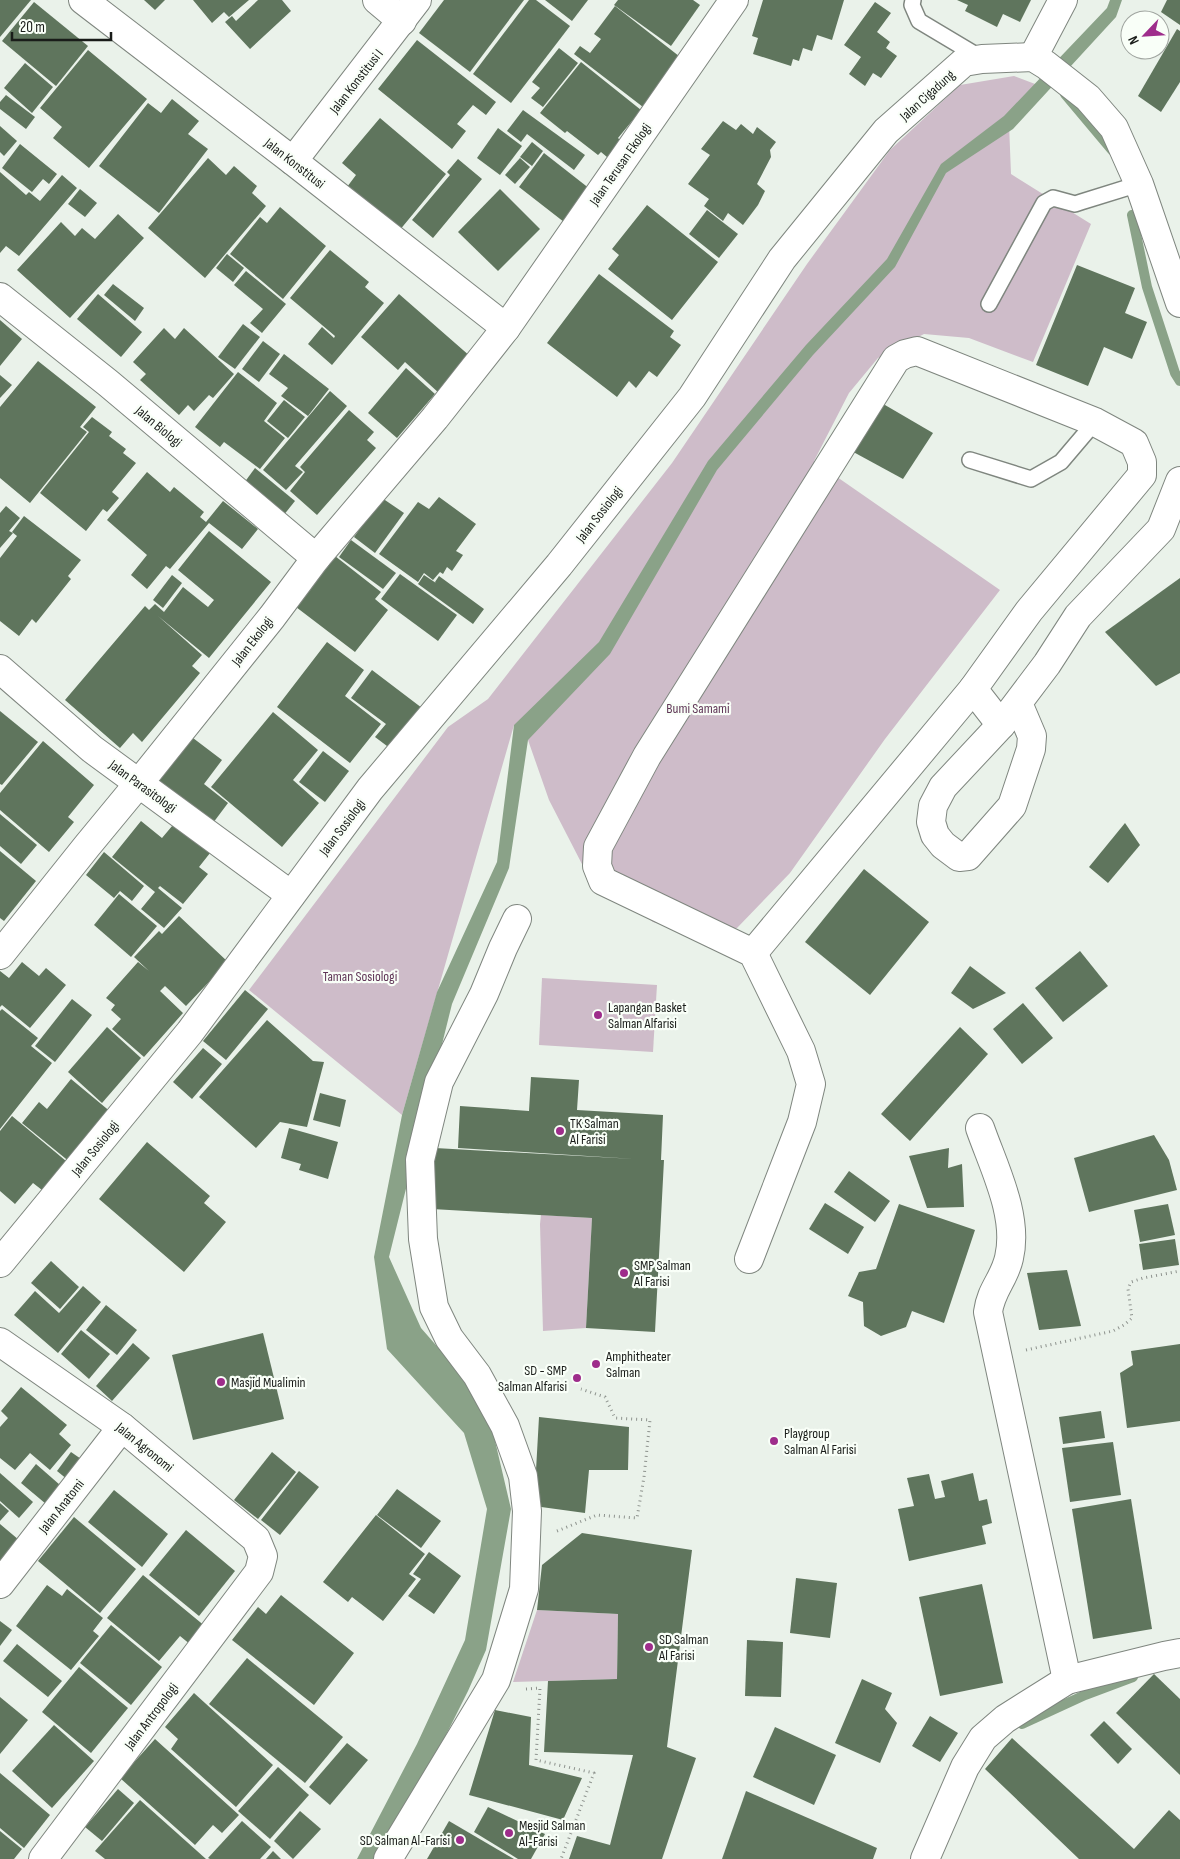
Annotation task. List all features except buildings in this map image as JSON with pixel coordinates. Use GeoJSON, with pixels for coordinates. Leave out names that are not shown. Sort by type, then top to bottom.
{"type":"FeatureCollection","features":[{"type":"Feature","properties":{"kind":"street","name":"Jalan Konstitusi"},"geometry":{"type":"LineString","coordinates":[[83,0],[506,328]]}},
{"type":"Feature","properties":{"kind":"street"},"geometry":{"type":"LineString","coordinates":[[377,0],[410,10]]}},
{"type":"Feature","properties":{"kind":"street","name":"Jalan Terusan Ekologi"},"geometry":{"type":"LineString","coordinates":[[506,328],[734,0]]}},
{"type":"Feature","properties":{"kind":"street"},"geometry":{"type":"LineString","coordinates":[[1063,0],[1039,61],[1088,98],[1114,128],[1140,184],[1180,303]]}},
{"type":"Feature","properties":{"kind":"street","name":"Jalan Konstitusi I"},"geometry":{"type":"LineString","coordinates":[[293,161],[410,10]]}},
{"type":"Feature","properties":{"kind":"street","name":"Jalan Cigadung"},"geometry":{"type":"LineString","coordinates":[[692,397],[782,259],[886,131],[964,62],[982,59],[1039,61]]}},
{"type":"Feature","properties":{"kind":"street","name":"Jalan Biologi"},"geometry":{"type":"LineString","coordinates":[[0,297],[108,383],[316,558]]}},
{"type":"Feature","properties":{"kind":"street","name":"Jalan Ekologi"},"geometry":{"type":"LineString","coordinates":[[0,955],[140,783],[272,617],[316,558],[435,418],[506,328]]}},
{"type":"Feature","properties":{"kind":"street"},"geometry":{"type":"LineString","coordinates":[[749,1259],[802,1122],[811,1084],[802,1051],[752,954],[603,881],[597,866],[598,847],[647,756],[896,359],[916,351],[1095,422],[1134,443],[1142,462],[1142,475],[1029,610],[973,689],[752,954]]}},
{"type":"Feature","properties":{"kind":"street","name":"Jalan Sosiologi"},"geometry":{"type":"LineString","coordinates":[[0,1263],[190,1032],[370,789],[559,565],[692,397]]}},
{"type":"Feature","properties":{"kind":"street"},"geometry":{"type":"LineString","coordinates":[[1018,703],[1032,736],[1031,749],[1012,806],[968,856],[959,857],[942,845],[935,835],[931,822],[933,806],[943,787],[1001,725],[1047,664],[1078,616],[1161,529],[1180,481]]}},
{"type":"Feature","properties":{"kind":"street","name":"Jalan Parasitologi"},"geometry":{"type":"LineString","coordinates":[[0,669],[92,749],[291,895]]}},
{"type":"Feature","properties":{"kind":"street"},"geometry":{"type":"LineString","coordinates":[[973,689],[1001,725]]}},
{"type":"Feature","properties":{"kind":"street"},"geometry":{"type":"LineString","coordinates":[[388,1859],[496,1680],[524,1589],[527,1511],[524,1476],[505,1426],[477,1375],[449,1338],[434,1307],[423,1239],[420,1160],[439,1082],[484,994],[517,919]]}},
{"type":"Feature","properties":{"kind":"street"},"geometry":{"type":"LineString","coordinates":[[980,1128],[1009,1211],[1012,1234],[1006,1269],[990,1298],[988,1312],[1067,1680]]}},
{"type":"Feature","properties":{"kind":"street","name":"Jalan Agronomi"},"geometry":{"type":"LineString","coordinates":[[0,1342],[122,1427],[256,1539],[263,1556],[259,1572]]}},
{"type":"Feature","properties":{"kind":"street","name":"Jalan Anatomi"},"geometry":{"type":"LineString","coordinates":[[0,1584],[122,1427]]}},
{"type":"Feature","properties":{"kind":"street","name":"Jalan Antropologi"},"geometry":{"type":"LineString","coordinates":[[43,1859],[259,1572]]}},
{"type":"Feature","properties":{"kind":"street"},"geometry":{"type":"LineString","coordinates":[[924,1859],[965,1767],[983,1738],[1005,1719],[1067,1680],[1164,1656],[1180,1654]]}},
{"type":"Feature","properties":{"kind":"lane"},"geometry":{"type":"LineString","coordinates":[[913,0],[912,6],[919,21],[982,59]]}},
{"type":"Feature","properties":{"kind":"lane"},"geometry":{"type":"LineString","coordinates":[[990,304],[1044,203],[1053,198],[1075,204],[1140,184]]}},
{"type":"Feature","properties":{"kind":"lane"},"geometry":{"type":"LineString","coordinates":[[970,460],[1031,479],[1061,462],[1095,422]]}},
{"type":"Feature","properties":{"kind":"path"},"geometry":{"type":"LineString","coordinates":[[997,1355],[1041,1348],[1113,1332],[1124,1326],[1132,1318],[1128,1289],[1131,1282],[1180,1271]]}},
{"type":"Feature","properties":{"kind":"path"},"geometry":{"type":"LineString","coordinates":[[556,1531],[597,1516],[638,1518],[650,1420],[615,1418],[605,1397],[581,1389]]}},
{"type":"Feature","properties":{"kind":"path"},"geometry":{"type":"LineString","coordinates":[[522,1689],[540,1688],[536,1760],[594,1773],[561,1859]]}},
{"type":"Feature","properties":{"kind":"green space","name":"Bumi Samami"},"geometry":{"type":"Polygon","coordinates":[[[1014,76],[1043,87],[1009,124],[1011,174],[1091,224],[1033,362],[969,338],[924,334],[878,358],[849,393],[814,461],[1000,590],[885,739],[790,873],[737,928],[703,937],[653,922],[584,868],[549,800],[528,740],[514,725],[402,1115],[249,990],[448,727],[488,699],[672,463],[807,264],[890,150],[960,85],[1014,76]]]}},
{"type":"Feature","properties":{"kind":"green space","name":"Lapangan Basket Salman Alfarisi"},"geometry":{"type":"Polygon","coordinates":[[[542,978],[657,985],[653,1052],[539,1045],[542,978]]]}},
{"type":"Feature","properties":{"kind":"green space"},"geometry":{"type":"Polygon","coordinates":[[[541,1215],[592,1218],[586,1328],[543,1331],[541,1215]]]}},
{"type":"Feature","properties":{"kind":"green space"},"geometry":{"type":"Polygon","coordinates":[[[537,1610],[618,1614],[617,1679],[513,1682],[537,1610]]]}},
{"type":"Feature","properties":{"kind":"shaded area"},"geometry":{"type":"Polygon","coordinates":[[[1110,0],[1122,0],[1116,17],[1013,129],[946,173],[895,267],[813,355],[717,470],[610,654],[528,740],[509,868],[452,1004],[389,1257],[421,1328],[462,1375],[492,1428],[511,1509],[486,1650],[468,1691],[417,1793],[379,1859],[357,1859],[417,1744],[465,1640],[487,1509],[464,1433],[387,1349],[374,1257],[402,1115],[437,992],[497,862],[514,725],[599,642],[708,461],[806,345],[887,259],[941,164],[1004,116],[1107,8],[1110,0]]]}},
{"type":"Feature","properties":{"kind":"waterway"},"geometry":{"type":"LineString","coordinates":[[1065,94],[1112,150]]}},
{"type":"Feature","properties":{"kind":"waterway"},"geometry":{"type":"LineString","coordinates":[[1132,215],[1147,287],[1175,373],[1180,381]]}},
{"type":"Feature","properties":{"kind":"waterway"},"geometry":{"type":"LineString","coordinates":[[1022,1724],[1085,1695],[1133,1677]]}},
{"type":"Feature","properties":{"kind":"place","name":"Lapangan Basket Salman Alfarisi"},"geometry":{"type":"Point","coordinates":[598,1015]}},
{"type":"Feature","properties":{"kind":"place","name":"TK Salman Al Farisi"},"geometry":{"type":"Point","coordinates":[560,1131]}},
{"type":"Feature","properties":{"kind":"place","name":"SMP Salman Al Farisi"},"geometry":{"type":"Point","coordinates":[624,1273]}},
{"type":"Feature","properties":{"kind":"place","name":"Amphitheater Salman"},"geometry":{"type":"Point","coordinates":[596,1364]}},
{"type":"Feature","properties":{"kind":"place","name":"SD - SMP Salman Alfarisi"},"geometry":{"type":"Point","coordinates":[577,1378]}},
{"type":"Feature","properties":{"kind":"place","name":"Masjid Mualimin"},"geometry":{"type":"Point","coordinates":[221,1382]}},
{"type":"Feature","properties":{"kind":"place","name":"Playgroup Salman Al Farisi"},"geometry":{"type":"Point","coordinates":[774,1441]}},
{"type":"Feature","properties":{"kind":"place","name":"SD Salman Al Farisi"},"geometry":{"type":"Point","coordinates":[649,1647]}},
{"type":"Feature","properties":{"kind":"place","name":"Mesjid Salman Al-Farisi"},"geometry":{"type":"Point","coordinates":[509,1833]}},
{"type":"Feature","properties":{"kind":"place","name":"SD Salman Al-Farisi"},"geometry":{"type":"Point","coordinates":[460,1840]}},
{"type":"Feature","properties":{"kind":"park label","name":"Taman Sosiologi"},"geometry":{"type":"Point","coordinates":[360,976]}}]}
